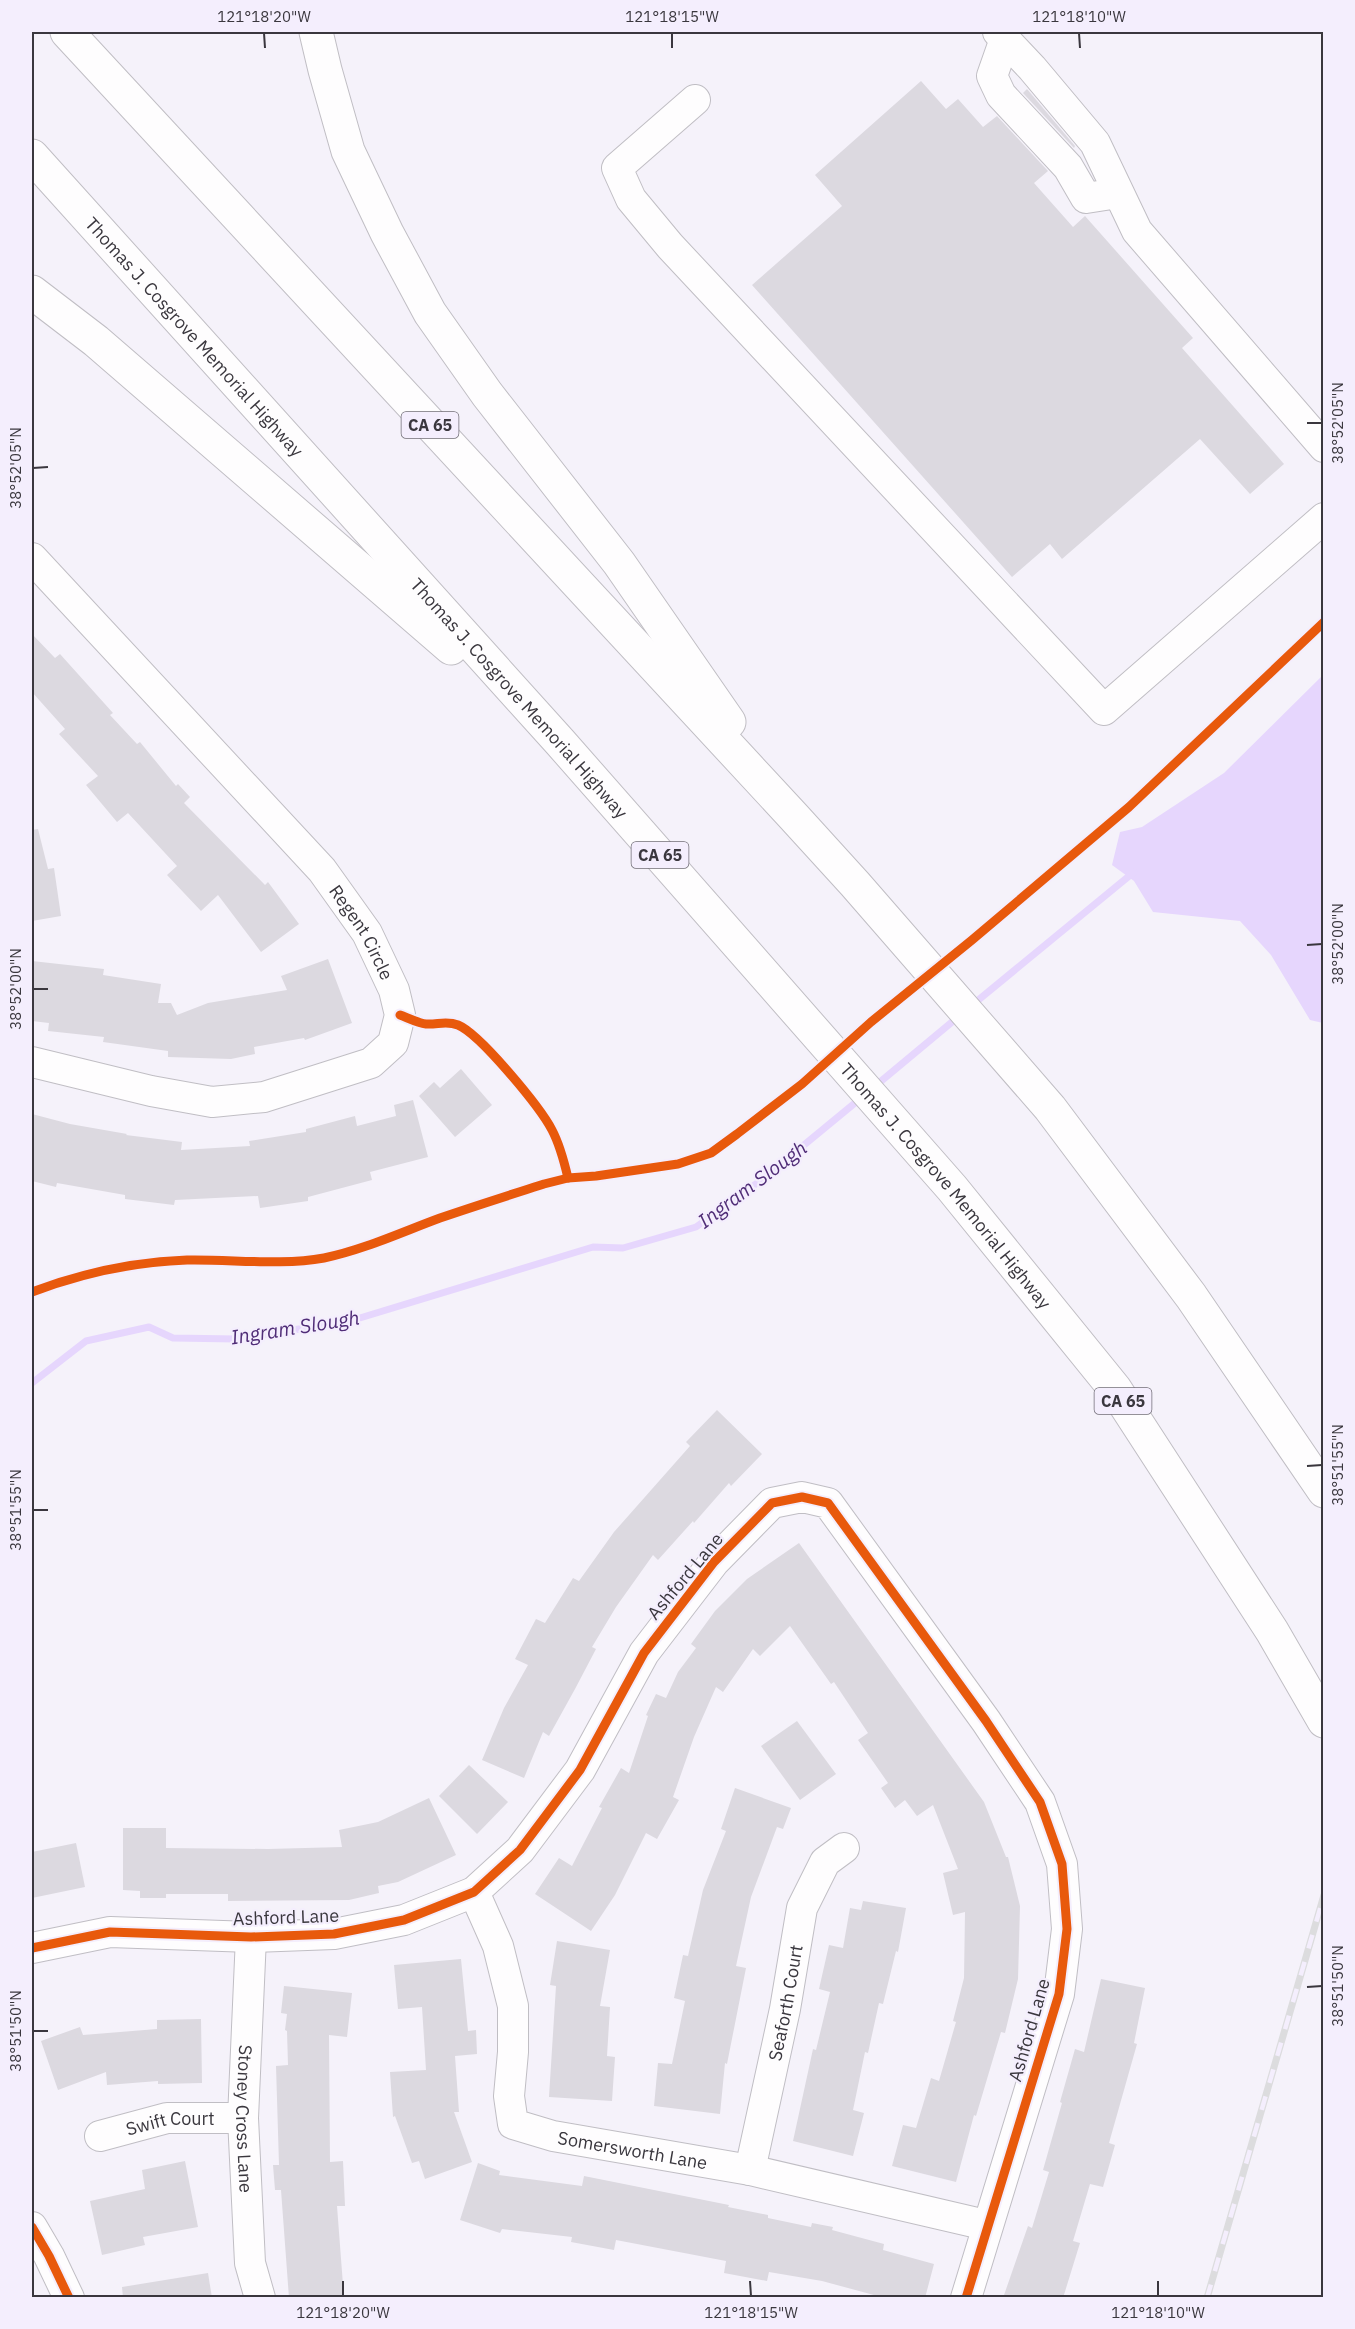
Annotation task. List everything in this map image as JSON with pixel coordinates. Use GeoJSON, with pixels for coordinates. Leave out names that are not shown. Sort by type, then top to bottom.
{"type":"FeatureCollection","features":[{"type":"Feature","properties":{"kind":"highway","name":"CA 65"},"geometry":{"type":"LineString","coordinates":[[67,32],[794,817],[1050,1108],[1191,1296],[1319,1483]]}},
{"type":"Feature","properties":{"kind":"highway"},"geometry":{"type":"LineString","coordinates":[[316,32],[348,151],[430,313],[487,394],[619,562],[794,817]]}},
{"type":"Feature","properties":{"kind":"highway","name":"Thomas J. Cosgrove Memorial Highway"},"geometry":{"type":"LineString","coordinates":[[32,156],[560,742],[952,1188],[1115,1389],[1272,1631],[1323,1721]]}},
{"type":"Feature","properties":{"kind":"highway"},"geometry":{"type":"LineString","coordinates":[[32,292],[96,341],[167,401],[560,742]]}},
{"type":"Feature","properties":{"kind":"street"},"geometry":{"type":"LineString","coordinates":[[1002,35],[1095,143],[1137,231],[1323,447]]}},
{"type":"Feature","properties":{"kind":"street"},"geometry":{"type":"LineString","coordinates":[[1002,35],[992,76],[1001,95],[1068,168],[1086,198],[1118,193]]}},
{"type":"Feature","properties":{"kind":"street"},"geometry":{"type":"LineString","coordinates":[[695,100],[617,168],[632,198],[669,246],[1104,710],[1323,518]]}},
{"type":"Feature","properties":{"kind":"street","name":"Regent Circle"},"geometry":{"type":"LineString","coordinates":[[32,558],[322,870],[367,933],[394,990],[400,1015],[393,1043],[371,1063],[264,1097],[212,1102],[151,1091],[32,1062]]}},
{"type":"Feature","properties":{"kind":"street","name":"Ashford Lane"},"geometry":{"type":"LineString","coordinates":[[32,1948],[110,1932],[251,1937],[334,1934],[404,1920],[474,1892],[520,1850],[580,1770],[644,1653],[714,1562],[772,1503],[802,1497],[828,1503],[987,1721],[1040,1802],[1062,1864],[1067,1929],[1059,1994],[966,2298]]}},
{"type":"Feature","properties":{"kind":"street","name":"Seaforth Court"},"geometry":{"type":"LineString","coordinates":[[750,2170],[785,2009],[802,1908],[825,1862],[844,1848]]}},
{"type":"Feature","properties":{"kind":"street","name":"Somersworth Lane"},"geometry":{"type":"LineString","coordinates":[[474,1892],[498,1946],[513,2006],[513,2052],[508,2096],[513,2124],[553,2136],[750,2170],[987,2225]]}},
{"type":"Feature","properties":{"kind":"street","name":"Stoney Cross Lane"},"geometry":{"type":"LineString","coordinates":[[251,1937],[243,2118],[250,2263],[260,2298]]}},
{"type":"Feature","properties":{"kind":"street","name":"Swift Court"},"geometry":{"type":"LineString","coordinates":[[100,2136],[167,2118],[243,2118]]}},
{"type":"Feature","properties":{"kind":"street"},"geometry":{"type":"LineString","coordinates":[[32,2227],[69,2298]]}},
{"type":"Feature","properties":{"kind":"shaded area"},"geometry":{"type":"Polygon","coordinates":[[[1323,675],[1323,1023],[1310,1020],[1271,955],[1240,921],[1153,912],[1134,881],[1112,865],[1120,832],[1142,827],[1224,773],[1323,675]]]}},
{"type":"Feature","properties":{"kind":"building"},"geometry":{"type":"Polygon","coordinates":[[[921,81],[946,109],[958,99],[983,127],[997,116],[1048,171],[1034,183],[1073,227],[1085,216],[1193,338],[1182,348],[1284,464],[1250,494],[1200,439],[1062,559],[1050,544],[1012,577],[752,285],[842,206],[815,175],[921,81]]]}},
{"type":"Feature","properties":{"kind":"building"},"geometry":{"type":"Polygon","coordinates":[[[1027,89],[1075,146],[1074,148],[1023,93],[1027,89]]]}},
{"type":"Feature","properties":{"kind":"building"},"geometry":{"type":"Polygon","coordinates":[[[32,634],[55,658],[60,654],[113,713],[110,715],[137,744],[140,742],[176,786],[178,784],[190,797],[184,803],[265,885],[268,882],[299,924],[261,952],[218,895],[201,911],[167,875],[177,866],[128,813],[117,822],[86,785],[98,776],[59,734],[65,729],[32,692],[32,634]]]}},
{"type":"Feature","properties":{"kind":"building"},"geometry":{"type":"Polygon","coordinates":[[[38,829],[48,869],[54,868],[61,916],[32,921],[32,830],[38,829]]]}},
{"type":"Feature","properties":{"kind":"building"},"geometry":{"type":"Polygon","coordinates":[[[328,959],[352,1023],[305,1040],[304,1038],[254,1047],[255,1054],[231,1059],[168,1057],[168,1051],[103,1042],[104,1037],[48,1031],[49,1023],[32,1021],[32,961],[104,969],[103,975],[161,984],[158,1003],[171,1003],[177,1015],[208,1003],[287,990],[281,976],[328,959]]]}},
{"type":"Feature","properties":{"kind":"building"},"geometry":{"type":"Polygon","coordinates":[[[461,1069],[492,1105],[455,1137],[419,1096],[434,1082],[440,1088],[461,1069]]]}},
{"type":"Feature","properties":{"kind":"building"},"geometry":{"type":"Polygon","coordinates":[[[413,1100],[428,1157],[370,1172],[372,1180],[308,1197],[308,1201],[260,1208],[258,1196],[175,1200],[174,1205],[125,1199],[125,1195],[57,1183],[56,1187],[32,1181],[32,1114],[126,1135],[182,1142],[181,1150],[250,1146],[249,1141],[306,1132],[306,1129],[355,1116],[357,1126],[396,1116],[394,1105],[413,1100]]]}},
{"type":"Feature","properties":{"kind":"building"},"geometry":{"type":"Polygon","coordinates":[[[717,1410],[762,1454],[731,1486],[729,1483],[658,1560],[653,1555],[616,1607],[592,1647],[596,1649],[549,1736],[543,1732],[524,1778],[482,1760],[504,1708],[528,1665],[515,1659],[536,1619],[545,1623],[573,1578],[579,1581],[614,1532],[690,1446],[686,1442],[717,1410]]]}},
{"type":"Feature","properties":{"kind":"building"},"geometry":{"type":"Polygon","coordinates":[[[799,1543],[984,1802],[1006,1857],[1008,1857],[1020,1906],[1018,1979],[1005,2033],[1001,2032],[976,2116],[974,2115],[956,2182],[892,2166],[903,2125],[916,2128],[931,2078],[939,2081],[956,2022],[953,2021],[964,1978],[965,1912],[953,1915],[943,1873],[958,1869],[933,1805],[917,1816],[905,1800],[895,1808],[881,1788],[888,1783],[858,1740],[868,1733],[834,1682],[831,1684],[790,1626],[760,1656],[753,1649],[723,1692],[716,1687],[694,1737],[673,1797],[679,1800],[657,1839],[646,1833],[615,1895],[591,1931],[535,1894],[559,1858],[572,1866],[602,1808],[599,1807],[621,1768],[629,1773],[648,1716],[646,1715],[656,1694],[666,1698],[678,1672],[696,1648],[691,1644],[715,1611],[747,1579],[799,1543]]]}},
{"type":"Feature","properties":{"kind":"building"},"geometry":{"type":"Polygon","coordinates":[[[797,1721],[836,1774],[800,1800],[761,1746],[797,1721]]]}},
{"type":"Feature","properties":{"kind":"building"},"geometry":{"type":"Polygon","coordinates":[[[469,1765],[508,1802],[477,1834],[439,1796],[469,1765]]]}},
{"type":"Feature","properties":{"kind":"building"},"geometry":{"type":"Polygon","coordinates":[[[735,1788],[791,1808],[783,1829],[777,1827],[751,1897],[736,1966],[746,1968],[727,2064],[725,2063],[720,2114],[654,2106],[658,2063],[672,2064],[685,2001],[674,1998],[683,1955],[688,1956],[703,1890],[726,1831],[721,1829],[735,1788]]]}},
{"type":"Feature","properties":{"kind":"building"},"geometry":{"type":"Polygon","coordinates":[[[429,1798],[456,1855],[398,1882],[378,1886],[379,1893],[349,1900],[228,1901],[228,1894],[166,1894],[166,1898],[140,1898],[140,1891],[123,1890],[123,1828],[166,1828],[166,1848],[342,1847],[339,1830],[378,1822],[429,1798]]]}},
{"type":"Feature","properties":{"kind":"building"},"geometry":{"type":"Polygon","coordinates":[[[76,1843],[85,1887],[32,1898],[32,1852],[76,1843]]]}},
{"type":"Feature","properties":{"kind":"building"},"geometry":{"type":"Polygon","coordinates":[[[863,1901],[906,1908],[898,1952],[896,1951],[883,2004],[879,2003],[868,2053],[865,2052],[853,2110],[864,2113],[853,2156],[793,2141],[813,2049],[816,2050],[830,1992],[819,1989],[829,1945],[843,1948],[850,1908],[861,1910],[863,1901]]]}},
{"type":"Feature","properties":{"kind":"building"},"geometry":{"type":"Polygon","coordinates":[[[557,1941],[610,1950],[600,2006],[610,2007],[607,2056],[615,2057],[612,2101],[549,2097],[556,1986],[550,1985],[557,1941]]]}},
{"type":"Feature","properties":{"kind":"building"},"geometry":{"type":"Polygon","coordinates":[[[461,1959],[468,2031],[476,2030],[477,2054],[455,2056],[459,2112],[454,2112],[472,2162],[425,2179],[419,2161],[412,2163],[395,2116],[393,2117],[390,2072],[426,2070],[422,2007],[398,2009],[394,1965],[461,1959]]]}},
{"type":"Feature","properties":{"kind":"building"},"geometry":{"type":"Polygon","coordinates":[[[1101,1979],[1145,1988],[1134,2043],[1137,2044],[1109,2143],[1115,2145],[1103,2187],[1090,2184],[1073,2241],[1080,2243],[1063,2298],[1003,2298],[1028,2226],[1032,2228],[1049,2172],[1043,2170],[1062,2103],[1060,2102],[1075,2049],[1084,2052],[1101,1979]]]}},
{"type":"Feature","properties":{"kind":"building"},"geometry":{"type":"Polygon","coordinates":[[[284,1986],[352,1993],[347,2037],[329,2035],[330,2162],[343,2161],[345,2206],[337,2206],[344,2298],[289,2298],[281,2190],[275,2190],[273,2165],[279,2165],[276,2066],[288,2065],[287,2031],[285,2030],[287,2014],[281,2013],[284,1986]]]}},
{"type":"Feature","properties":{"kind":"building"},"geometry":{"type":"Polygon","coordinates":[[[201,2019],[202,2083],[158,2084],[158,2081],[107,2085],[106,2072],[58,2090],[41,2041],[80,2027],[83,2035],[157,2029],[157,2020],[201,2019]]]}},
{"type":"Feature","properties":{"kind":"building"},"geometry":{"type":"Polygon","coordinates":[[[185,2161],[198,2227],[143,2237],[145,2245],[102,2255],[90,2201],[145,2189],[142,2170],[185,2161]]]}},
{"type":"Feature","properties":{"kind":"building"},"geometry":{"type":"Polygon","coordinates":[[[478,2163],[500,2171],[499,2175],[582,2186],[584,2176],[729,2205],[728,2207],[768,2215],[768,2218],[811,2227],[812,2223],[833,2227],[832,2230],[884,2244],[883,2250],[934,2264],[925,2298],[885,2298],[822,2281],[769,2272],[767,2281],[724,2273],[726,2261],[616,2240],[614,2250],[571,2242],[572,2237],[502,2229],[500,2233],[460,2220],[478,2163]]]}},
{"type":"Feature","properties":{"kind":"building"},"geometry":{"type":"Polygon","coordinates":[[[208,2273],[212,2298],[123,2298],[122,2287],[208,2273]]]}},
{"type":"Feature","properties":{"kind":"waterway","name":"Ingram Slough"},"geometry":{"type":"LineString","coordinates":[[971,1006],[1134,872]]}},
{"type":"Feature","properties":{"kind":"waterway","name":"Ingram Slough"},"geometry":{"type":"LineString","coordinates":[[874,1087],[958,1017]]}},
{"type":"Feature","properties":{"kind":"waterway","name":"Ingram Slough"},"geometry":{"type":"LineString","coordinates":[[32,1383],[86,1341],[149,1327],[173,1338],[236,1339],[350,1321],[593,1247],[623,1248],[696,1227],[764,1178],[861,1098]]}},
{"type":"Feature","properties":{"kind":"railway"},"geometry":{"type":"LineString","coordinates":[[1207,2298],[1324,1895]]}},
{"type":"Feature","properties":{"kind":"cycle path"},"geometry":{"type":"LineString","coordinates":[[32,1292],[89,1274],[147,1263],[187,1260],[291,1262],[339,1255],[440,1218],[544,1184],[568,1178],[678,1164],[711,1153],[802,1084],[871,1022],[1129,807],[1324,622]]}},
{"type":"Feature","properties":{"kind":"cycle path"},"geometry":{"type":"LineString","coordinates":[[400,1015],[426,1024],[458,1025],[480,1042],[509,1072],[545,1119],[557,1141],[568,1178]]}},
{"type":"Feature","properties":{"kind":"cycle path"},"geometry":{"type":"LineString","coordinates":[[32,1948],[110,1932],[251,1937],[334,1934],[404,1920],[474,1892],[520,1850],[580,1770],[644,1653],[714,1562],[772,1503],[802,1497],[828,1503],[986,1721],[1040,1802],[1062,1864],[1067,1929],[1059,1994],[966,2298]]}},
{"type":"Feature","properties":{"kind":"cycle path"},"geometry":{"type":"LineString","coordinates":[[32,2227],[69,2298]]}}]}
